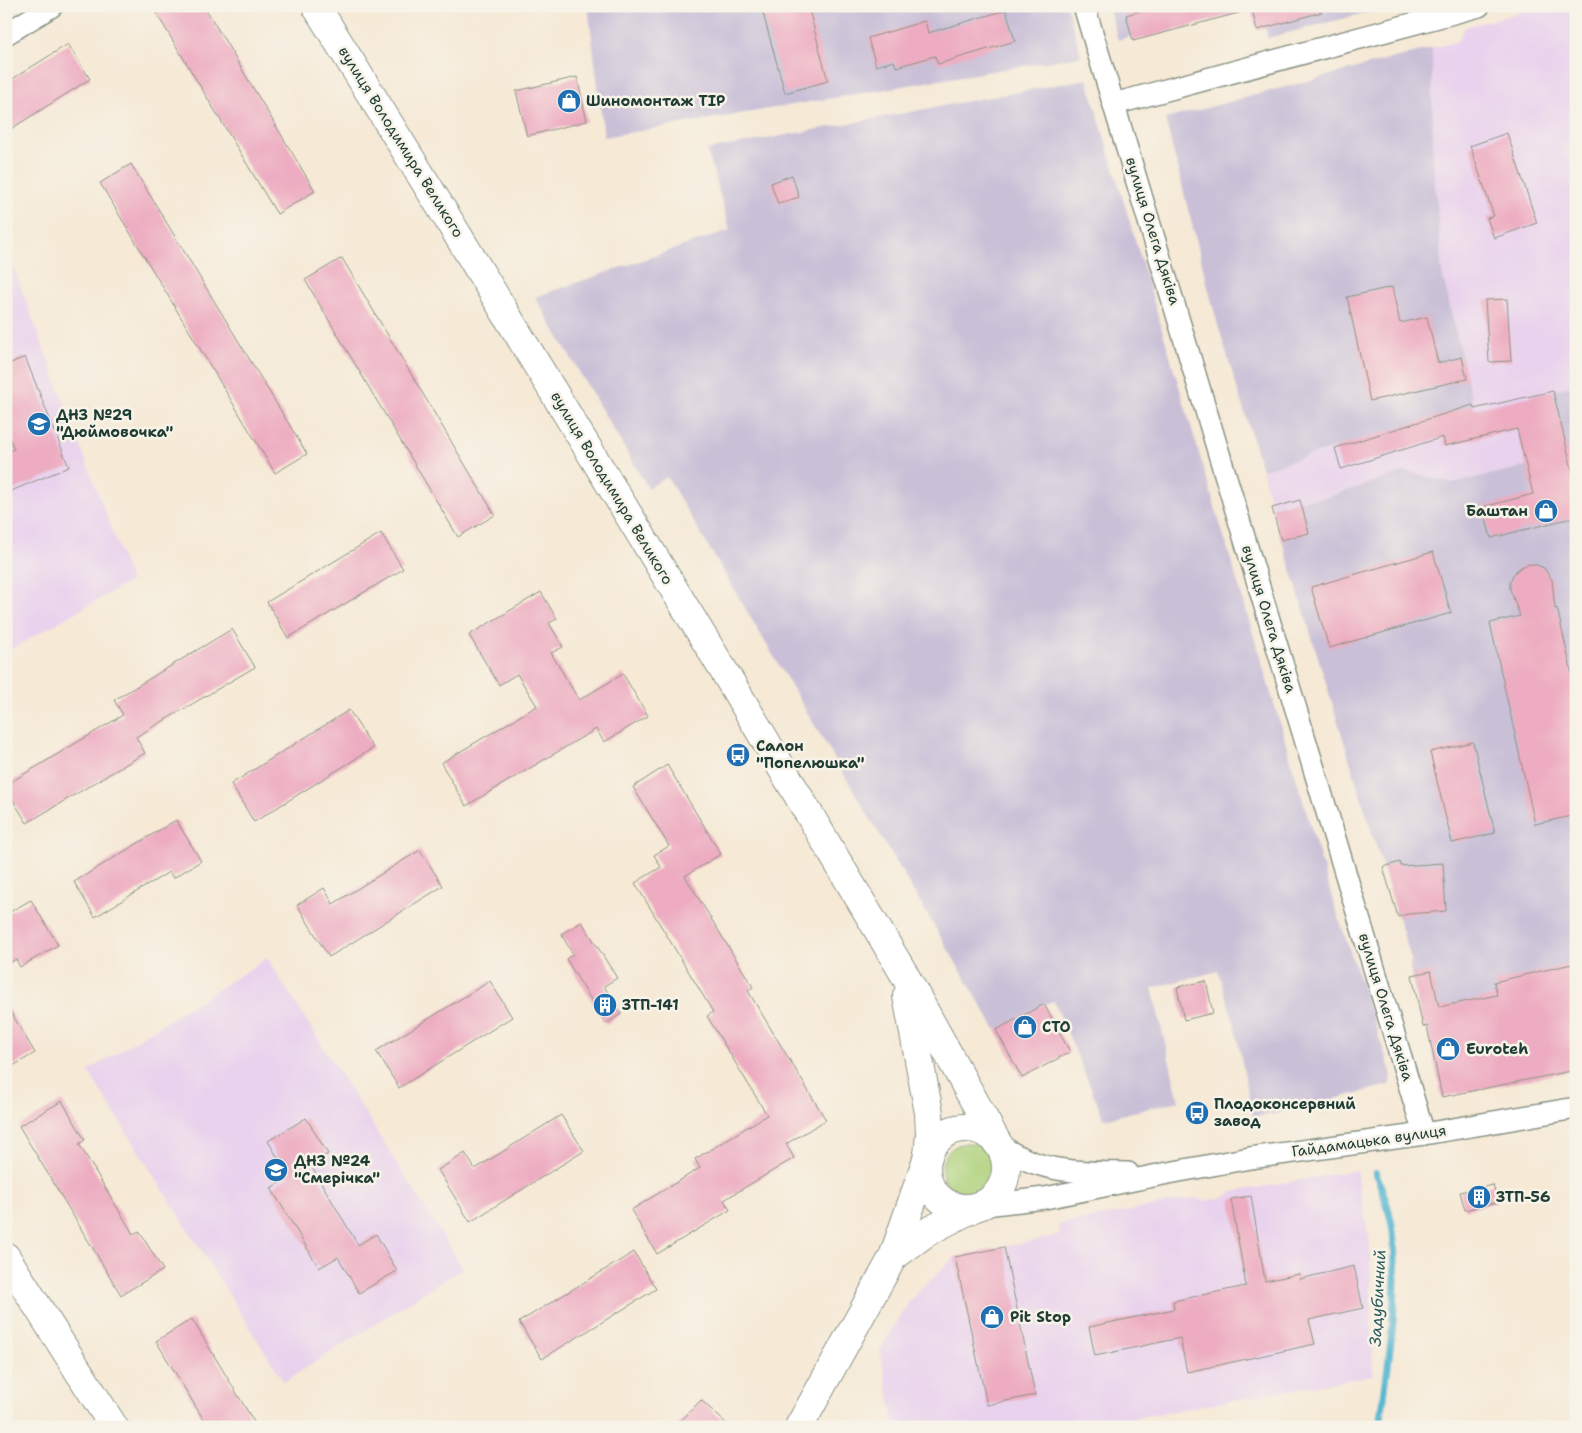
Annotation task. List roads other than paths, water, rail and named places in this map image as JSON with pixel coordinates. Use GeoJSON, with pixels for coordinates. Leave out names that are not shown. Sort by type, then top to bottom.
{"type":"FeatureCollection","features":[{"type":"Feature","properties":{"kind":"street"},"geometry":{"type":"LineString","coordinates":[[6,34],[52,6]]}},
{"type":"Feature","properties":{"kind":"street","name":"вулиця Володимира Великого"},"geometry":{"type":"LineString","coordinates":[[316,6],[730,681],[903,972],[998,1144]]}},
{"type":"Feature","properties":{"kind":"street","name":"вулиця Олега Дяківа"},"geometry":{"type":"LineString","coordinates":[[1084,6],[1424,1134]]}},
{"type":"Feature","properties":{"kind":"street"},"geometry":{"type":"LineString","coordinates":[[1114,104],[1480,6]]}},
{"type":"Feature","properties":{"kind":"street","name":"вулиця Володимира Великого"},"geometry":{"type":"LineString","coordinates":[[799,1427],[893,1257],[928,1156],[929,1113],[903,972]]}},
{"type":"Feature","properties":{"kind":"street","name":"Гайдамацька вулиця"},"geometry":{"type":"LineString","coordinates":[[977,1206],[1045,1198],[1250,1158],[1424,1134],[1576,1108]]}},
{"type":"Feature","properties":{"kind":"street"},"geometry":{"type":"LineString","coordinates":[[969,1128],[980,1130],[989,1135],[998,1144],[1004,1154],[1006,1175],[1002,1186],[995,1196],[977,1206],[963,1208],[952,1205],[934,1191],[927,1169],[928,1156],[939,1139],[948,1132],[969,1128]]}},
{"type":"Feature","properties":{"kind":"street","name":"Гайдамацька вулиця"},"geometry":{"type":"LineString","coordinates":[[998,1144],[1013,1155],[1027,1161],[1068,1171],[1163,1174]]}},
{"type":"Feature","properties":{"kind":"street","name":"вулиця Володимира Великого"},"geometry":{"type":"LineString","coordinates":[[893,1257],[927,1232],[977,1206]]}},
{"type":"Feature","properties":{"kind":"street"},"geometry":{"type":"LineString","coordinates":[[6,1257],[114,1427]]}},
{"type":"Feature","properties":{"kind":"waterway","name":"Задубичний"},"geometry":{"type":"LineString","coordinates":[[1376,1173],[1390,1217],[1395,1256],[1392,1330],[1380,1427]]}},
{"type":"Feature","properties":{"kind":"place","name":"Шиномонтаж ТІР"},"geometry":{"type":"Point","coordinates":[569,101]}},
{"type":"Feature","properties":{"kind":"place","name":"ДНЗ №29 \"Дюймовочка\""},"geometry":{"type":"Point","coordinates":[39,424]}},
{"type":"Feature","properties":{"kind":"place","name":"Баштан"},"geometry":{"type":"Point","coordinates":[1546,511]}},
{"type":"Feature","properties":{"kind":"place","name":"Салон \"Попелюшка\""},"geometry":{"type":"Point","coordinates":[738,755]}},
{"type":"Feature","properties":{"kind":"place","name":"ЗТП-141"},"geometry":{"type":"Point","coordinates":[605,1005]}},
{"type":"Feature","properties":{"kind":"place","name":"СТО"},"geometry":{"type":"Point","coordinates":[1025,1027]}},
{"type":"Feature","properties":{"kind":"place","name":"Euroteh"},"geometry":{"type":"Point","coordinates":[1448,1049]}},
{"type":"Feature","properties":{"kind":"place","name":"Плодоконсервний завод"},"geometry":{"type":"Point","coordinates":[1197,1113]}},
{"type":"Feature","properties":{"kind":"place","name":"ДНЗ №24 \"Смерічка\""},"geometry":{"type":"Point","coordinates":[276,1170]}},
{"type":"Feature","properties":{"kind":"place","name":"ЗТП-56"},"geometry":{"type":"Point","coordinates":[1479,1197]}},
{"type":"Feature","properties":{"kind":"place","name":"Pit Stop"},"geometry":{"type":"Point","coordinates":[992,1317]}}]}
